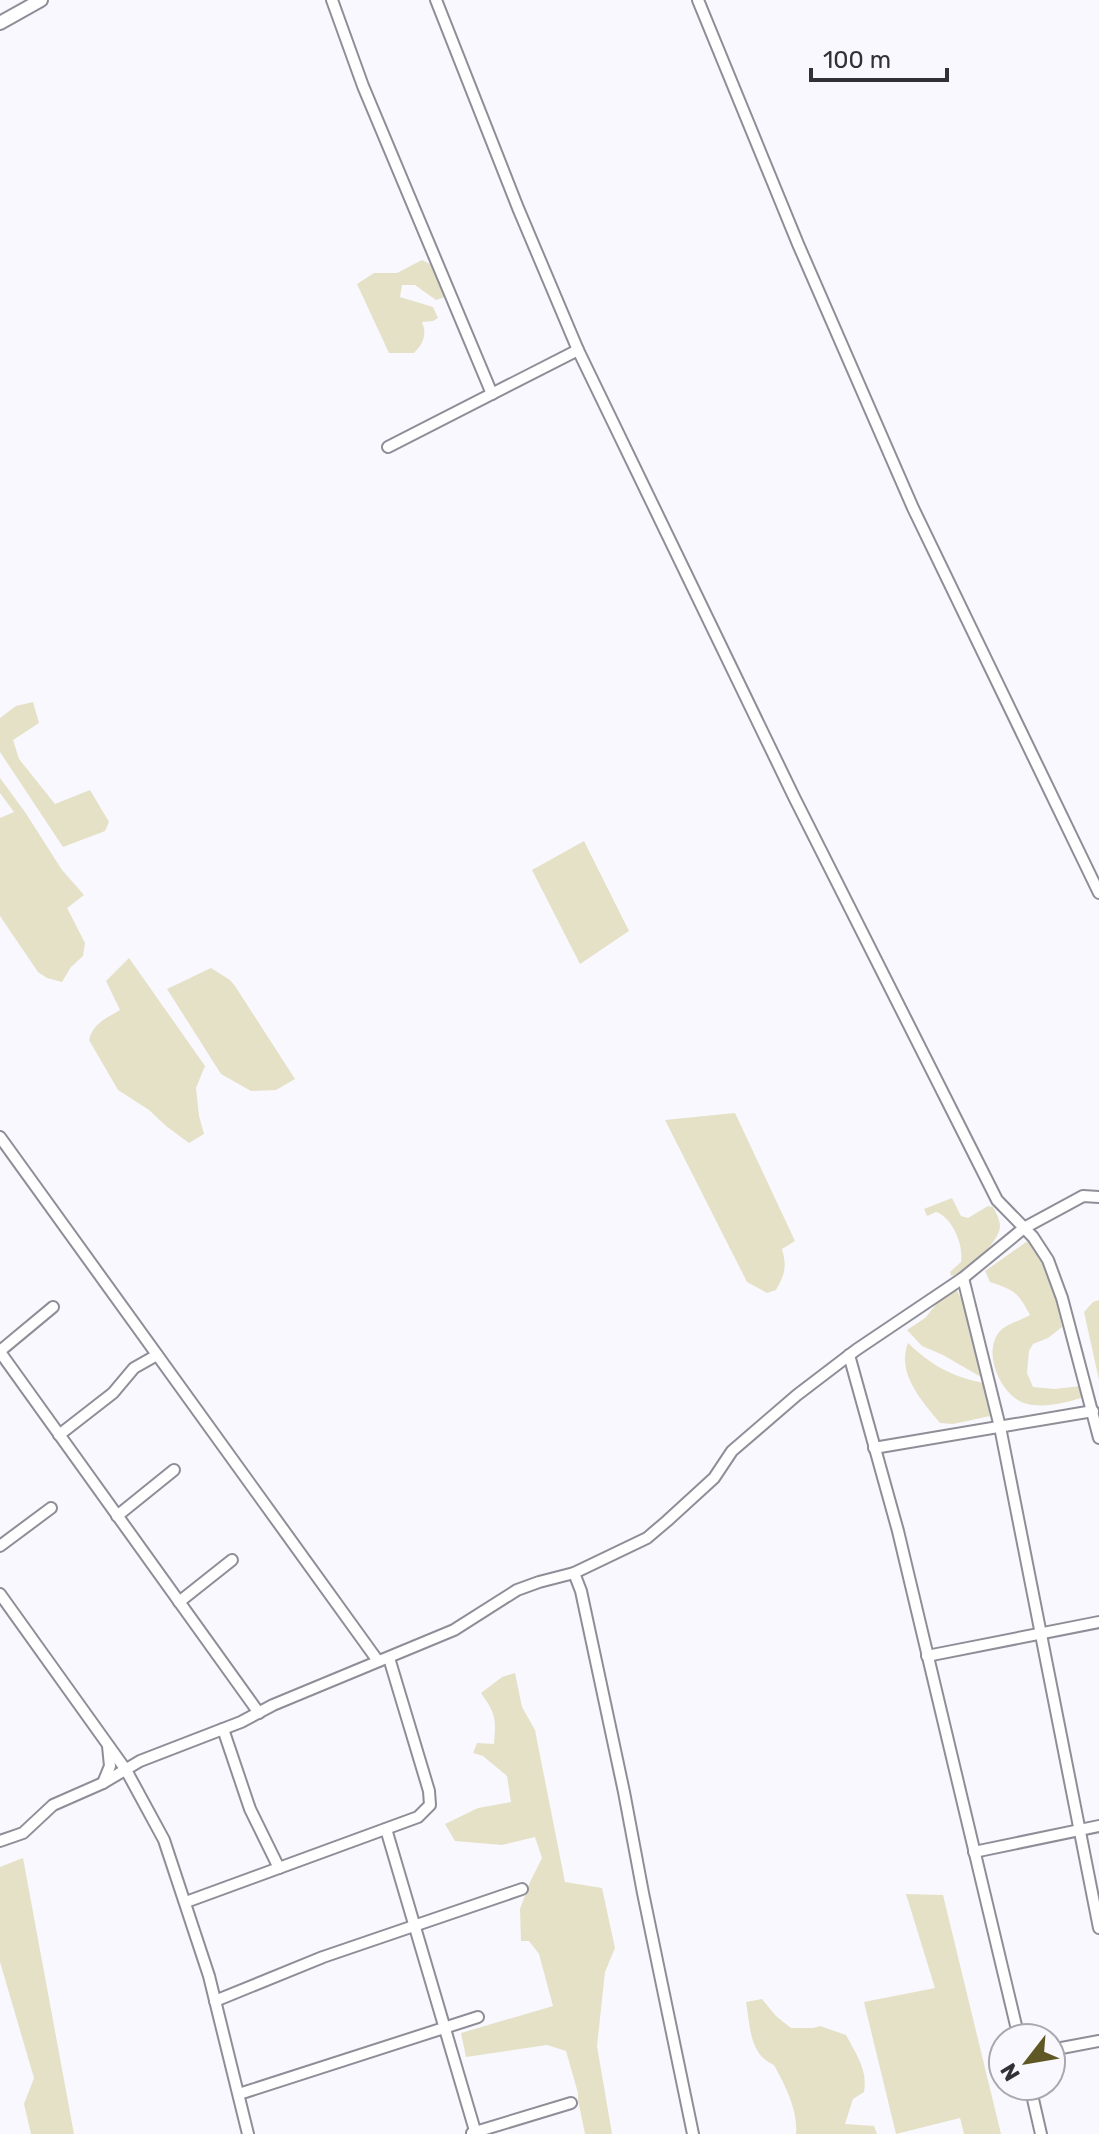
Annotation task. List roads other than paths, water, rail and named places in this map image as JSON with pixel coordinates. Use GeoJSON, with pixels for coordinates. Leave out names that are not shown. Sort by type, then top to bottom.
{"type":"FeatureCollection","features":[{"type":"Feature","properties":{"kind":"street"},"geometry":{"type":"LineString","coordinates":[[0,23],[41,0]]}},
{"type":"Feature","properties":{"kind":"street"},"geometry":{"type":"LineString","coordinates":[[332,0],[363,86],[492,394]]}},
{"type":"Feature","properties":{"kind":"street"},"geometry":{"type":"LineString","coordinates":[[436,0],[578,350],[794,797],[997,1200],[1033,1237],[1048,1260],[1062,1298],[1099,1438]]}},
{"type":"Feature","properties":{"kind":"street"},"geometry":{"type":"LineString","coordinates":[[698,0],[803,257],[913,508],[1099,893]]}},
{"type":"Feature","properties":{"kind":"street"},"geometry":{"type":"LineString","coordinates":[[388,447],[578,350]]}},
{"type":"Feature","properties":{"kind":"street"},"geometry":{"type":"LineString","coordinates":[[0,1137],[383,1660],[429,1791],[430,1805],[418,1817],[186,1902]]}},
{"type":"Feature","properties":{"kind":"street"},"geometry":{"type":"LineString","coordinates":[[0,1841],[23,1833],[53,1805],[103,1783],[140,1761],[223,1729],[454,1630],[517,1590],[574,1573],[647,1538],[714,1478],[732,1451],[849,1355],[963,1278],[1024,1228],[1083,1196],[1099,1197]]}},
{"type":"Feature","properties":{"kind":"street"},"geometry":{"type":"LineString","coordinates":[[963,1278],[1000,1427],[1099,1928]]}},
{"type":"Feature","properties":{"kind":"street"},"geometry":{"type":"LineString","coordinates":[[53,1307],[0,1352],[259,1713]]}},
{"type":"Feature","properties":{"kind":"street"},"geometry":{"type":"LineString","coordinates":[[59,1435],[113,1393],[134,1368],[157,1355]]}},
{"type":"Feature","properties":{"kind":"street"},"geometry":{"type":"LineString","coordinates":[[849,1355],[898,1531],[1015,2022]]}},
{"type":"Feature","properties":{"kind":"street"},"geometry":{"type":"LineString","coordinates":[[874,1448],[1093,1411]]}},
{"type":"Feature","properties":{"kind":"street"},"geometry":{"type":"LineString","coordinates":[[117,1516],[174,1470]]}},
{"type":"Feature","properties":{"kind":"street"},"geometry":{"type":"LineString","coordinates":[[0,1546],[51,1508]]}},
{"type":"Feature","properties":{"kind":"street"},"geometry":{"type":"LineString","coordinates":[[179,1602],[232,1560]]}},
{"type":"Feature","properties":{"kind":"street"},"geometry":{"type":"LineString","coordinates":[[574,1573],[581,1591],[624,1792],[693,2134]]}},
{"type":"Feature","properties":{"kind":"street"},"geometry":{"type":"LineString","coordinates":[[0,1594],[126,1770],[164,1840],[215,2001],[248,2134]]}},
{"type":"Feature","properties":{"kind":"street"},"geometry":{"type":"LineString","coordinates":[[927,1656],[1099,1622]]}},
{"type":"Feature","properties":{"kind":"street"},"geometry":{"type":"LineString","coordinates":[[223,1729],[250,1809],[279,1868]]}},
{"type":"Feature","properties":{"kind":"street"},"geometry":{"type":"LineString","coordinates":[[103,1783],[110,1766],[108,1744]]}},
{"type":"Feature","properties":{"kind":"street"},"geometry":{"type":"LineString","coordinates":[[974,1852],[1099,1826]]}},
{"type":"Feature","properties":{"kind":"street"},"geometry":{"type":"LineString","coordinates":[[386,1829],[474,2133],[571,2103]]}},
{"type":"Feature","properties":{"kind":"street"},"geometry":{"type":"LineString","coordinates":[[215,2001],[323,1957],[522,1889]]}},
{"type":"Feature","properties":{"kind":"street"},"geometry":{"type":"LineString","coordinates":[[239,2094],[478,2017]]}},
{"type":"Feature","properties":{"kind":"street"},"geometry":{"type":"LineString","coordinates":[[1067,2047],[1099,2041]]}},
{"type":"Feature","properties":{"kind":"street"},"geometry":{"type":"LineString","coordinates":[[1034,2102],[1041,2134]]}}]}
